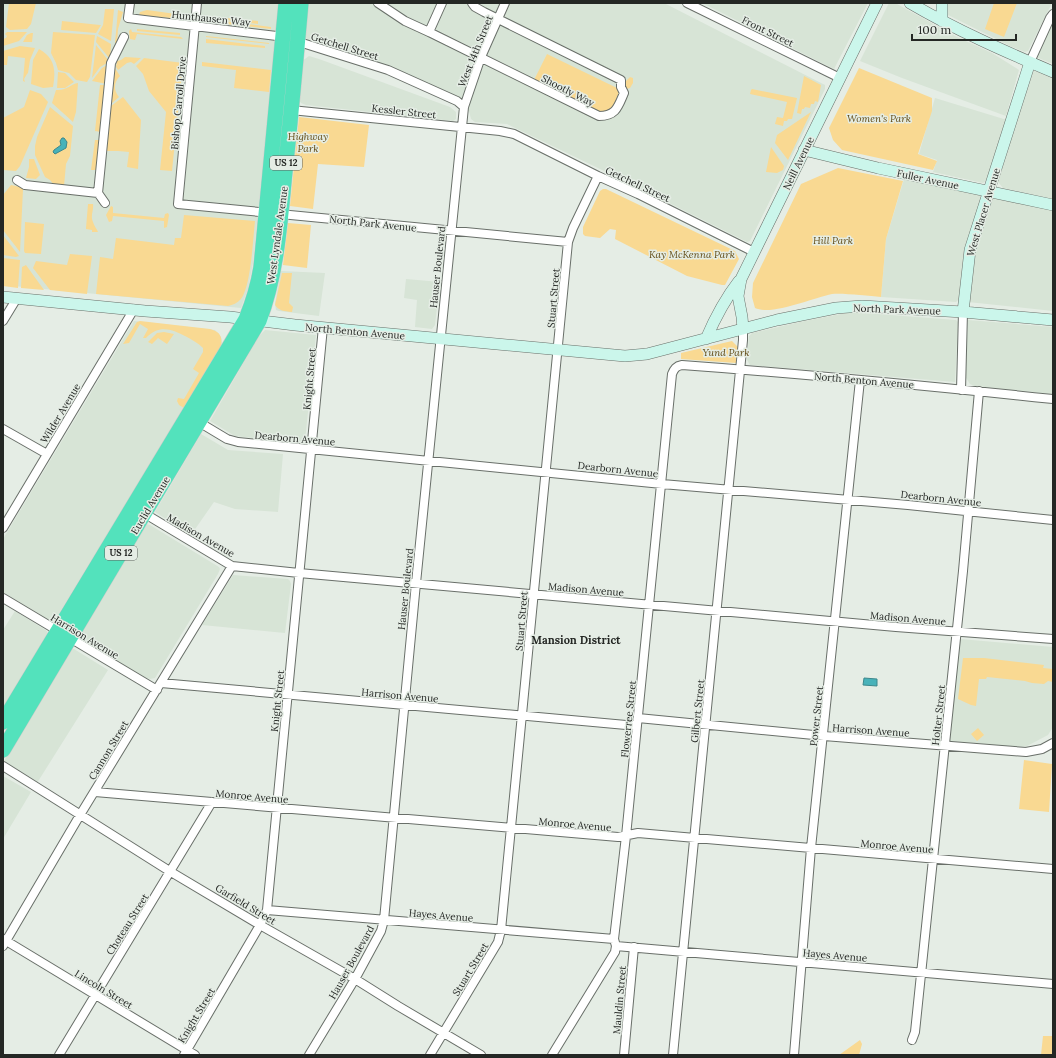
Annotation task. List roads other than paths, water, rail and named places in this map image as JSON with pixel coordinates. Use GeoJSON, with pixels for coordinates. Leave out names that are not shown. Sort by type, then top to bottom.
{"type":"FeatureCollection","features":[{"type":"Feature","properties":{"kind":"highway","name":"West Lyndale Avenue"},"geometry":{"type":"LineString","coordinates":[[274,214],[286,3]]}},
{"type":"Feature","properties":{"kind":"highway","name":"West Lyndale Avenue"},"geometry":{"type":"LineString","coordinates":[[252,320],[274,214],[291,110],[301,3]]}},
{"type":"Feature","properties":{"kind":"highway","name":"Euclid Avenue"},"geometry":{"type":"LineString","coordinates":[[3,750],[64,635],[252,320]]}},
{"type":"Feature","properties":{"kind":"highway","name":"Euclid Avenue"},"geometry":{"type":"LineString","coordinates":[[3,722],[64,635]]}},
{"type":"Feature","properties":{"kind":"main road","name":"Neill Avenue"},"geometry":{"type":"LineString","coordinates":[[743,329],[738,296],[741,279],[877,3]]}},
{"type":"Feature","properties":{"kind":"main road"},"geometry":{"type":"LineString","coordinates":[[910,3],[942,21],[1053,72]]}},
{"type":"Feature","properties":{"kind":"main road"},"geometry":{"type":"LineString","coordinates":[[942,3],[942,21]]}},
{"type":"Feature","properties":{"kind":"main road","name":"West Placer Avenue"},"geometry":{"type":"LineString","coordinates":[[963,312],[970,250],[1030,62]]}},
{"type":"Feature","properties":{"kind":"main road","name":"Fuller Avenue"},"geometry":{"type":"LineString","coordinates":[[804,150],[878,168],[1053,205]]}},
{"type":"Feature","properties":{"kind":"main road"},"geometry":{"type":"LineString","coordinates":[[706,339],[727,297],[741,279]]}},
{"type":"Feature","properties":{"kind":"main road","name":"North Benton Avenue"},"geometry":{"type":"LineString","coordinates":[[3,297],[612,355],[637,355],[706,339]]}},
{"type":"Feature","properties":{"kind":"main road","name":"North Park Avenue"},"geometry":{"type":"LineString","coordinates":[[706,339],[822,310],[862,306],[963,312],[1053,320]]}},
{"type":"Feature","properties":{"kind":"street","name":"Hunthausen Way"},"geometry":{"type":"LineString","coordinates":[[130,3],[128,18],[283,36]]}},
{"type":"Feature","properties":{"kind":"street","name":"Bishop Carroll Drive"},"geometry":{"type":"LineString","coordinates":[[178,204],[197,3]]}},
{"type":"Feature","properties":{"kind":"street","name":"Shootly Way"},"geometry":{"type":"LineString","coordinates":[[378,3],[405,20],[599,116],[608,116],[615,111],[624,93],[621,86],[621,80],[564,53],[498,18]]}},
{"type":"Feature","properties":{"kind":"street"},"geometry":{"type":"LineString","coordinates":[[429,32],[442,3]]}},
{"type":"Feature","properties":{"kind":"street"},"geometry":{"type":"LineString","coordinates":[[472,3],[479,9],[498,18]]}},
{"type":"Feature","properties":{"kind":"street","name":"West 14th Street"},"geometry":{"type":"LineString","coordinates":[[464,107],[481,57],[505,3]]}},
{"type":"Feature","properties":{"kind":"street","name":"Front Street"},"geometry":{"type":"LineString","coordinates":[[687,3],[840,78]]}},
{"type":"Feature","properties":{"kind":"street"},"geometry":{"type":"LineString","coordinates":[[1030,62],[1053,14]]}},
{"type":"Feature","properties":{"kind":"street","name":"Getchell Street"},"geometry":{"type":"LineString","coordinates":[[283,36],[388,70],[457,101],[464,107]]}},
{"type":"Feature","properties":{"kind":"street"},"geometry":{"type":"LineString","coordinates":[[105,203],[98,193],[111,63],[124,37]]}},
{"type":"Feature","properties":{"kind":"street","name":"Hauser Boulevard"},"geometry":{"type":"LineString","coordinates":[[309,1055],[355,978],[381,931],[384,920],[440,338],[464,107]]}},
{"type":"Feature","properties":{"kind":"street","name":"Kessler Street"},"geometry":{"type":"LineString","coordinates":[[291,110],[500,131],[514,134]]}},
{"type":"Feature","properties":{"kind":"street","name":"Getchell Street"},"geometry":{"type":"LineString","coordinates":[[514,134],[754,252]]}},
{"type":"Feature","properties":{"kind":"street","name":"Stuart Street"},"geometry":{"type":"LineString","coordinates":[[430,1055],[498,942],[501,930],[568,242],[573,228],[598,176]]}},
{"type":"Feature","properties":{"kind":"street"},"geometry":{"type":"LineString","coordinates":[[17,180],[25,185],[98,193]]}},
{"type":"Feature","properties":{"kind":"street","name":"North Park Avenue"},"geometry":{"type":"LineString","coordinates":[[178,204],[568,242]]}},
{"type":"Feature","properties":{"kind":"street"},"geometry":{"type":"LineString","coordinates":[[3,321],[17,298]]}},
{"type":"Feature","properties":{"kind":"street","name":"Wilder Avenue"},"geometry":{"type":"LineString","coordinates":[[3,528],[134,309]]}},
{"type":"Feature","properties":{"kind":"street","name":"West Placer Avenue"},"geometry":{"type":"LineString","coordinates":[[961,390],[963,312]]}},
{"type":"Feature","properties":{"kind":"street","name":"Knight Street"},"geometry":{"type":"LineString","coordinates":[[185,1053],[260,925],[267,910],[323,328]]}},
{"type":"Feature","properties":{"kind":"street"},"geometry":{"type":"LineString","coordinates":[[741,370],[743,329]]}},
{"type":"Feature","properties":{"kind":"street","name":"North Benton Avenue"},"geometry":{"type":"LineString","coordinates":[[675,368],[682,365],[860,380],[1053,399]]}},
{"type":"Feature","properties":{"kind":"street","name":"Flowerree Street"},"geometry":{"type":"LineString","coordinates":[[552,1055],[615,952],[672,374],[675,368]]}},
{"type":"Feature","properties":{"kind":"street","name":"Gilbert Street"},"geometry":{"type":"LineString","coordinates":[[673,1055],[741,370]]}},
{"type":"Feature","properties":{"kind":"street","name":"Power Street"},"geometry":{"type":"LineString","coordinates":[[794,1055],[811,848],[824,736],[860,380]]}},
{"type":"Feature","properties":{"kind":"street","name":"Holter Street"},"geometry":{"type":"LineString","coordinates":[[912,1040],[915,1032],[920,972],[957,632],[979,391]]}},
{"type":"Feature","properties":{"kind":"street","name":"Dearborn Avenue"},"geometry":{"type":"LineString","coordinates":[[194,419],[227,439],[238,442],[662,484],[1053,520]]}},
{"type":"Feature","properties":{"kind":"street"},"geometry":{"type":"LineString","coordinates":[[3,429],[47,454]]}},
{"type":"Feature","properties":{"kind":"street","name":"Madison Avenue"},"geometry":{"type":"LineString","coordinates":[[139,510],[232,566],[649,605],[1053,639]]}},
{"type":"Feature","properties":{"kind":"street","name":"Cannon Street"},"geometry":{"type":"LineString","coordinates":[[4,942],[232,566]]}},
{"type":"Feature","properties":{"kind":"street","name":"Harrison Avenue"},"geometry":{"type":"LineString","coordinates":[[3,598],[64,635],[159,687],[288,695],[522,715],[638,722],[706,724],[824,736],[1026,752],[1042,749],[1053,743]]}},
{"type":"Feature","properties":{"kind":"street","name":"Garfield Street"},"geometry":{"type":"LineString","coordinates":[[3,766],[171,872],[260,925],[355,978],[481,1055]]}},
{"type":"Feature","properties":{"kind":"street","name":"Monroe Avenue"},"geometry":{"type":"LineString","coordinates":[[95,792],[618,837],[638,833],[694,837],[1053,869]]}},
{"type":"Feature","properties":{"kind":"street","name":"Choteau Street"},"geometry":{"type":"LineString","coordinates":[[59,1055],[212,802]]}},
{"type":"Feature","properties":{"kind":"street","name":"Hayes Avenue"},"geometry":{"type":"LineString","coordinates":[[267,910],[501,930],[615,942],[634,947],[1053,984]]}},
{"type":"Feature","properties":{"kind":"street","name":"Lincoln Street"},"geometry":{"type":"LineString","coordinates":[[4,942],[95,995],[185,1053],[195,1055]]}},
{"type":"Feature","properties":{"kind":"street","name":"Mauldin Street"},"geometry":{"type":"LineString","coordinates":[[624,1055],[634,947]]}},
{"type":"Feature","properties":{"kind":"water"},"geometry":{"type":"Polygon","coordinates":[[[64,138],[67,142],[66,148],[55,154],[53,152],[61,145],[60,141],[64,138]]]}},
{"type":"Feature","properties":{"kind":"water"},"geometry":{"type":"Polygon","coordinates":[[[864,678],[877,679],[877,686],[863,685],[864,678]]]}},
{"type":"Feature","properties":{"kind":"district","name":"Mansion District"},"geometry":{"type":"Point","coordinates":[576,640]}},
{"type":"Feature","properties":{"kind":"park label","name":"Women's Park"},"geometry":{"type":"Point","coordinates":[879,118]}},
{"type":"Feature","properties":{"kind":"park label","name":"Highway Park"},"geometry":{"type":"Point","coordinates":[308,142]}},
{"type":"Feature","properties":{"kind":"park label","name":"Hill Park"},"geometry":{"type":"Point","coordinates":[833,240]}},
{"type":"Feature","properties":{"kind":"park label","name":"Kay McKenna Park"},"geometry":{"type":"Point","coordinates":[692,254]}},
{"type":"Feature","properties":{"kind":"park label","name":"Yund Park"},"geometry":{"type":"Point","coordinates":[726,352]}}]}
